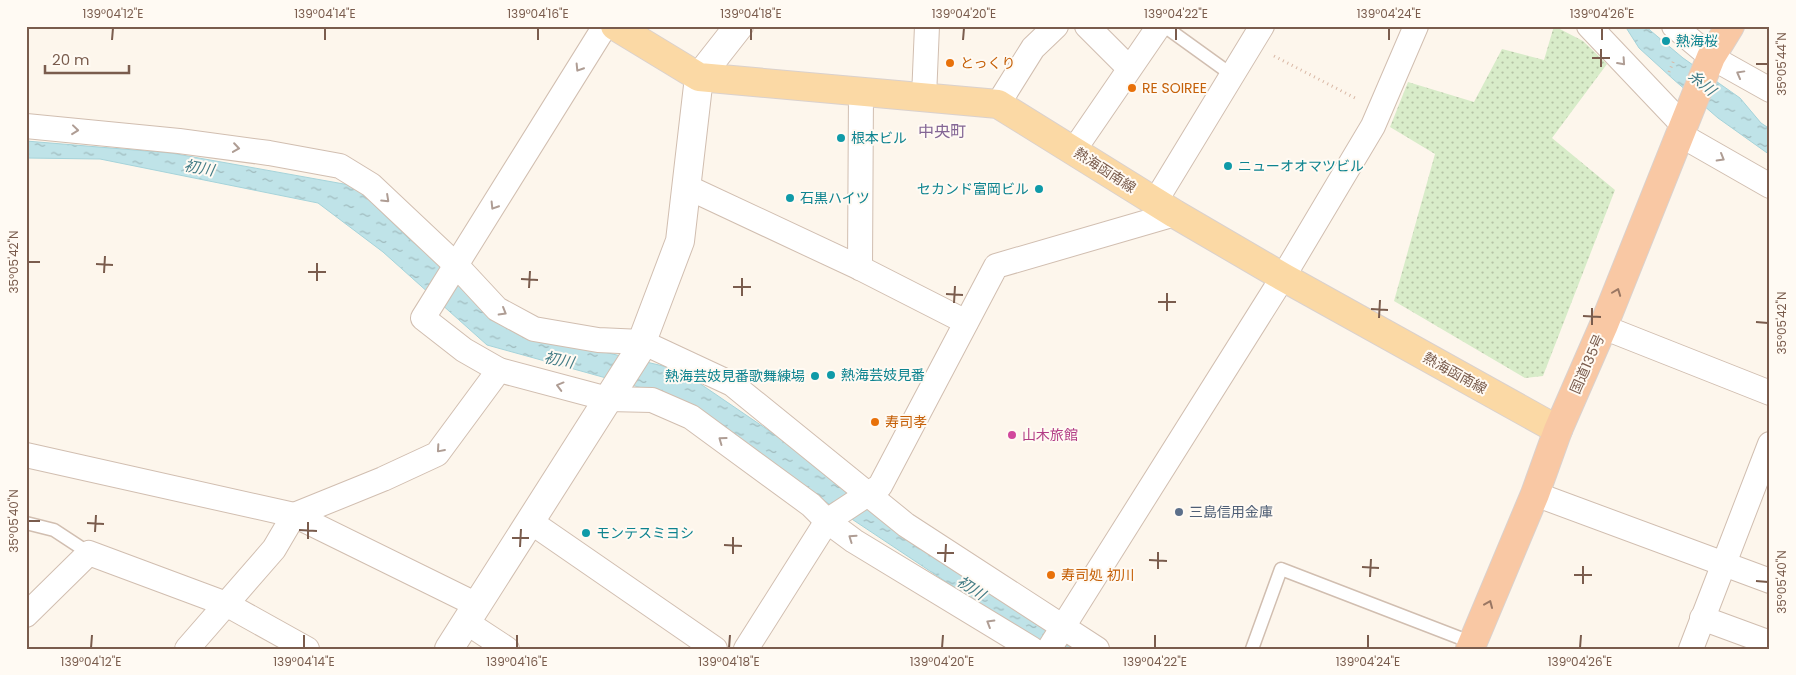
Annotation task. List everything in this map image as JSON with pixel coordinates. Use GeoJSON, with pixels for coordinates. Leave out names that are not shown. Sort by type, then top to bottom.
{"type":"FeatureCollection","features":[{"type":"Feature","properties":{"kind":"highway","name":"国道135号"},"geometry":{"type":"LineString","coordinates":[[1471,646],[1535,494],[1558,430],[1604,327],[1707,65],[1730,26]]}},
{"type":"Feature","properties":{"kind":"main road","name":"熱海函南線"},"geometry":{"type":"LineString","coordinates":[[615,26],[699,77],[998,104],[1165,208],[1283,277],[1558,430]]}},
{"type":"Feature","properties":{"kind":"street"},"geometry":{"type":"LineString","coordinates":[[605,26],[458,266],[424,318],[464,350],[499,370],[652,400],[691,417],[811,505],[827,521],[854,541],[1032,649]]}},
{"type":"Feature","properties":{"kind":"street"},"geometry":{"type":"LineString","coordinates":[[449,649],[640,347],[680,242],[699,77],[739,26]]}},
{"type":"Feature","properties":{"kind":"street"},"geometry":{"type":"LineString","coordinates":[[924,97],[927,26]]}},
{"type":"Feature","properties":{"kind":"street"},"geometry":{"type":"LineString","coordinates":[[998,104],[1033,48],[1056,26]]}},
{"type":"Feature","properties":{"kind":"street"},"geometry":{"type":"LineString","coordinates":[[1087,26],[1129,68]]}},
{"type":"Feature","properties":{"kind":"street"},"geometry":{"type":"LineString","coordinates":[[1074,150],[1158,26]]}},
{"type":"Feature","properties":{"kind":"street"},"geometry":{"type":"LineString","coordinates":[[746,649],[827,521],[836,513],[869,495],[880,486],[996,266],[1165,208],[1232,75],[1262,26]]}},
{"type":"Feature","properties":{"kind":"street"},"geometry":{"type":"LineString","coordinates":[[1049,649],[1283,277],[1373,126],[1416,26]]}},
{"type":"Feature","properties":{"kind":"street"},"geometry":{"type":"LineString","coordinates":[[1589,26],[1684,122],[1770,186]]}},
{"type":"Feature","properties":{"kind":"street"},"geometry":{"type":"LineString","coordinates":[[1674,26],[1707,65],[1770,90]]}},
{"type":"Feature","properties":{"kind":"street"},"geometry":{"type":"LineString","coordinates":[[860,268],[861,91]]}},
{"type":"Feature","properties":{"kind":"street"},"geometry":{"type":"LineString","coordinates":[[26,126],[179,141],[269,153],[340,166],[371,184],[458,266],[497,309],[534,329],[640,347],[732,384],[906,525],[1097,649]]}},
{"type":"Feature","properties":{"kind":"street"},"geometry":{"type":"LineString","coordinates":[[687,187],[860,268],[966,322]]}},
{"type":"Feature","properties":{"kind":"street"},"geometry":{"type":"LineString","coordinates":[[1604,327],[1770,393]]}},
{"type":"Feature","properties":{"kind":"street"},"geometry":{"type":"LineString","coordinates":[[187,649],[274,549],[294,515],[383,480],[438,454],[499,370]]}},
{"type":"Feature","properties":{"kind":"street"},"geometry":{"type":"LineString","coordinates":[[1691,649],[1769,449]]}},
{"type":"Feature","properties":{"kind":"street"},"geometry":{"type":"LineString","coordinates":[[26,455],[294,515],[472,613],[507,649]]}},
{"type":"Feature","properties":{"kind":"street"},"geometry":{"type":"LineString","coordinates":[[1535,494],[1770,582]]}},
{"type":"Feature","properties":{"kind":"street"},"geometry":{"type":"LineString","coordinates":[[531,522],[716,649]]}},
{"type":"Feature","properties":{"kind":"street"},"geometry":{"type":"LineString","coordinates":[[26,616],[89,553],[226,604],[307,649]]}},
{"type":"Feature","properties":{"kind":"street"},"geometry":{"type":"LineString","coordinates":[[1702,618],[1770,643]]}},
{"type":"Feature","properties":{"kind":"lane"},"geometry":{"type":"LineString","coordinates":[[1164,26],[1232,75]]}},
{"type":"Feature","properties":{"kind":"lane"},"geometry":{"type":"LineString","coordinates":[[26,523],[54,530],[89,553]]}},
{"type":"Feature","properties":{"kind":"lane"},"geometry":{"type":"LineString","coordinates":[[1252,649],[1281,569],[1471,646]]}},
{"type":"Feature","properties":{"kind":"path"},"geometry":{"type":"LineString","coordinates":[[1267,52],[1361,102]]}},
{"type":"Feature","properties":{"kind":"path"},"geometry":{"type":"LineString","coordinates":[[1667,77],[1677,54]]}},
{"type":"Feature","properties":{"kind":"green space"},"geometry":{"type":"Polygon","coordinates":[[[1554,26],[1583,41],[1607,64],[1552,138],[1615,190],[1543,376],[1525,378],[1394,301],[1435,154],[1390,127],[1408,82],[1474,102],[1502,49],[1544,60],[1554,26]]]}},
{"type":"Feature","properties":{"kind":"water","name":"糸川"},"geometry":{"type":"Polygon","coordinates":[[[1625,26],[1645,26],[1683,58],[1740,98],[1761,123],[1770,129],[1770,155],[1718,118],[1673,79],[1639,48],[1625,26]]]}},
{"type":"Feature","properties":{"kind":"water","name":"初川"},"geometry":{"type":"Polygon","coordinates":[[[26,141],[171,153],[355,186],[409,239],[524,333],[680,370],[1089,649],[1047,649],[664,394],[487,345],[383,252],[318,203],[100,159],[26,158],[26,141]]]}},
{"type":"Feature","properties":{"kind":"place","name":"熱海桜"},"geometry":{"type":"Point","coordinates":[1666,41]}},
{"type":"Feature","properties":{"kind":"place","name":"とっくり"},"geometry":{"type":"Point","coordinates":[950,63]}},
{"type":"Feature","properties":{"kind":"place","name":"RE SOIREE"},"geometry":{"type":"Point","coordinates":[1132,88]}},
{"type":"Feature","properties":{"kind":"place","name":"根本ビル"},"geometry":{"type":"Point","coordinates":[841,138]}},
{"type":"Feature","properties":{"kind":"place","name":"ニューオオマツビル"},"geometry":{"type":"Point","coordinates":[1228,166]}},
{"type":"Feature","properties":{"kind":"place","name":"セカンド富岡ビル"},"geometry":{"type":"Point","coordinates":[1039,189]}},
{"type":"Feature","properties":{"kind":"place","name":"石黒ハイツ"},"geometry":{"type":"Point","coordinates":[790,198]}},
{"type":"Feature","properties":{"kind":"place","name":"熱海芸妓見番"},"geometry":{"type":"Point","coordinates":[831,375]}},
{"type":"Feature","properties":{"kind":"place","name":"熱海芸妓見番歌舞練場"},"geometry":{"type":"Point","coordinates":[815,376]}},
{"type":"Feature","properties":{"kind":"place","name":"寿司孝"},"geometry":{"type":"Point","coordinates":[875,422]}},
{"type":"Feature","properties":{"kind":"place","name":"山木旅館"},"geometry":{"type":"Point","coordinates":[1012,435]}},
{"type":"Feature","properties":{"kind":"place","name":"三島信用金庫"},"geometry":{"type":"Point","coordinates":[1179,512]}},
{"type":"Feature","properties":{"kind":"place","name":"モンテスミヨシ"},"geometry":{"type":"Point","coordinates":[586,533]}},
{"type":"Feature","properties":{"kind":"place","name":"寿司処 初川"},"geometry":{"type":"Point","coordinates":[1051,575]}},
{"type":"Feature","properties":{"kind":"district","name":"中央町"},"geometry":{"type":"Point","coordinates":[942,131]}}]}
